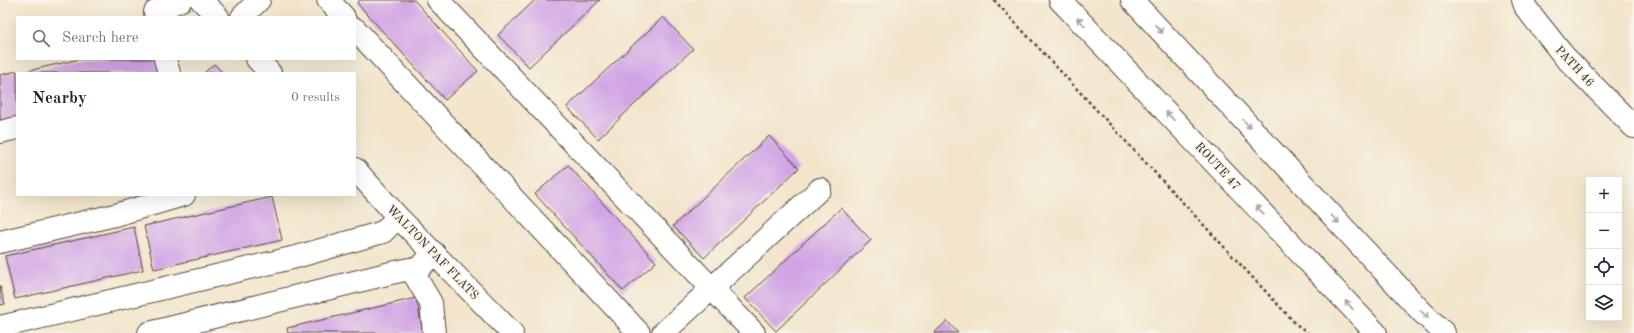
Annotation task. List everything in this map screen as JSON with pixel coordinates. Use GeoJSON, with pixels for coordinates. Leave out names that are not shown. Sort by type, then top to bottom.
{"type":"FeatureCollection","features":[{"type":"Feature","properties":{"kind":"street"},"geometry":{"type":"LineString","coordinates":[[156,16],[155,12],[181,0]]}},
{"type":"Feature","properties":{"kind":"street"},"geometry":{"type":"LineString","coordinates":[[201,0],[217,16]]}},
{"type":"Feature","properties":{"kind":"street"},"geometry":{"type":"LineString","coordinates":[[243,16],[259,0]]}},
{"type":"Feature","properties":{"kind":"street"},"geometry":{"type":"LineString","coordinates":[[328,0],[343,16]]}},
{"type":"Feature","properties":{"kind":"street"},"geometry":{"type":"LineString","coordinates":[[438,0],[711,290],[754,333]]}},
{"type":"Feature","properties":{"kind":"street","name":"ROUTE 47"},"geometry":{"type":"LineString","coordinates":[[1060,0],[1376,333]]}},
{"type":"Feature","properties":{"kind":"street"},"geometry":{"type":"LineString","coordinates":[[1132,0],[1422,312],[1444,333]]}},
{"type":"Feature","properties":{"kind":"street","name":"PATH 46"},"geometry":{"type":"LineString","coordinates":[[1523,0],[1526,8],[1564,56],[1634,127]]}},
{"type":"Feature","properties":{"kind":"street"},"geometry":{"type":"LineString","coordinates":[[356,29],[639,333]]}},
{"type":"Feature","properties":{"kind":"street"},"geometry":{"type":"LineString","coordinates":[[165,60],[168,72]]}},
{"type":"Feature","properties":{"kind":"street"},"geometry":{"type":"LineString","coordinates":[[258,60],[269,72]]}},
{"type":"Feature","properties":{"kind":"street"},"geometry":{"type":"LineString","coordinates":[[0,132],[16,128]]}},
{"type":"Feature","properties":{"kind":"street","name":"WALTON PAF FLATS"},"geometry":{"type":"LineString","coordinates":[[356,170],[398,217],[512,333]]}},
{"type":"Feature","properties":{"kind":"street"},"geometry":{"type":"LineString","coordinates":[[663,333],[820,189]]}},
{"type":"Feature","properties":{"kind":"street"},"geometry":{"type":"LineString","coordinates":[[0,242],[115,214],[180,196]]}},
{"type":"Feature","properties":{"kind":"street"},"geometry":{"type":"LineString","coordinates":[[0,327],[303,255],[383,232],[398,217]]}},
{"type":"Feature","properties":{"kind":"street"},"geometry":{"type":"LineString","coordinates":[[414,274],[434,253]]}},
{"type":"Feature","properties":{"kind":"street"},"geometry":{"type":"LineString","coordinates":[[149,333],[391,272],[410,269],[430,303],[434,333]]}},
{"type":"Feature","properties":{"kind":"path"},"geometry":{"type":"LineString","coordinates":[[994,0],[1295,323],[1307,333]]}},
{"type":"Feature","properties":{"kind":"building"},"geometry":{"type":"Polygon","coordinates":[[[360,0],[414,0],[478,71],[445,100],[357,3],[360,0]]]}},
{"type":"Feature","properties":{"kind":"building"},"geometry":{"type":"Polygon","coordinates":[[[535,0],[600,0],[529,67],[498,35],[535,0]]]}},
{"type":"Feature","properties":{"kind":"building"},"geometry":{"type":"Polygon","coordinates":[[[663,17],[693,49],[598,139],[567,107],[663,17]]]}},
{"type":"Feature","properties":{"kind":"building"},"geometry":{"type":"Polygon","coordinates":[[[76,60],[160,60],[163,72],[28,72],[76,60]]]}},
{"type":"Feature","properties":{"kind":"building"},"geometry":{"type":"Polygon","coordinates":[[[214,64],[222,72],[205,72],[214,64]]]}},
{"type":"Feature","properties":{"kind":"building"},"geometry":{"type":"Polygon","coordinates":[[[17,71],[16,117],[0,120],[0,75],[17,71]]]}},
{"type":"Feature","properties":{"kind":"building"},"geometry":{"type":"Polygon","coordinates":[[[769,136],[799,168],[704,258],[673,226],[769,136]]]}},
{"type":"Feature","properties":{"kind":"building"},"geometry":{"type":"Polygon","coordinates":[[[568,165],[656,262],[623,291],[535,194],[568,165]]]}},
{"type":"Feature","properties":{"kind":"building"},"geometry":{"type":"Polygon","coordinates":[[[272,197],[282,240],[154,269],[144,226],[272,197]]]}},
{"type":"Feature","properties":{"kind":"building"},"geometry":{"type":"Polygon","coordinates":[[[841,208],[871,240],[776,331],[745,298],[841,208]]]}},
{"type":"Feature","properties":{"kind":"building"},"geometry":{"type":"Polygon","coordinates":[[[134,227],[143,270],[15,299],[5,256],[134,227]]]}},
{"type":"Feature","properties":{"kind":"building"},"geometry":{"type":"Polygon","coordinates":[[[0,286],[5,304],[0,305],[0,286]]]}},
{"type":"Feature","properties":{"kind":"building"},"geometry":{"type":"Polygon","coordinates":[[[416,298],[423,333],[288,333],[287,328],[416,298]]]}},
{"type":"Feature","properties":{"kind":"building"},"geometry":{"type":"Polygon","coordinates":[[[947,321],[958,333],[934,333],[947,321]]]}}]}
